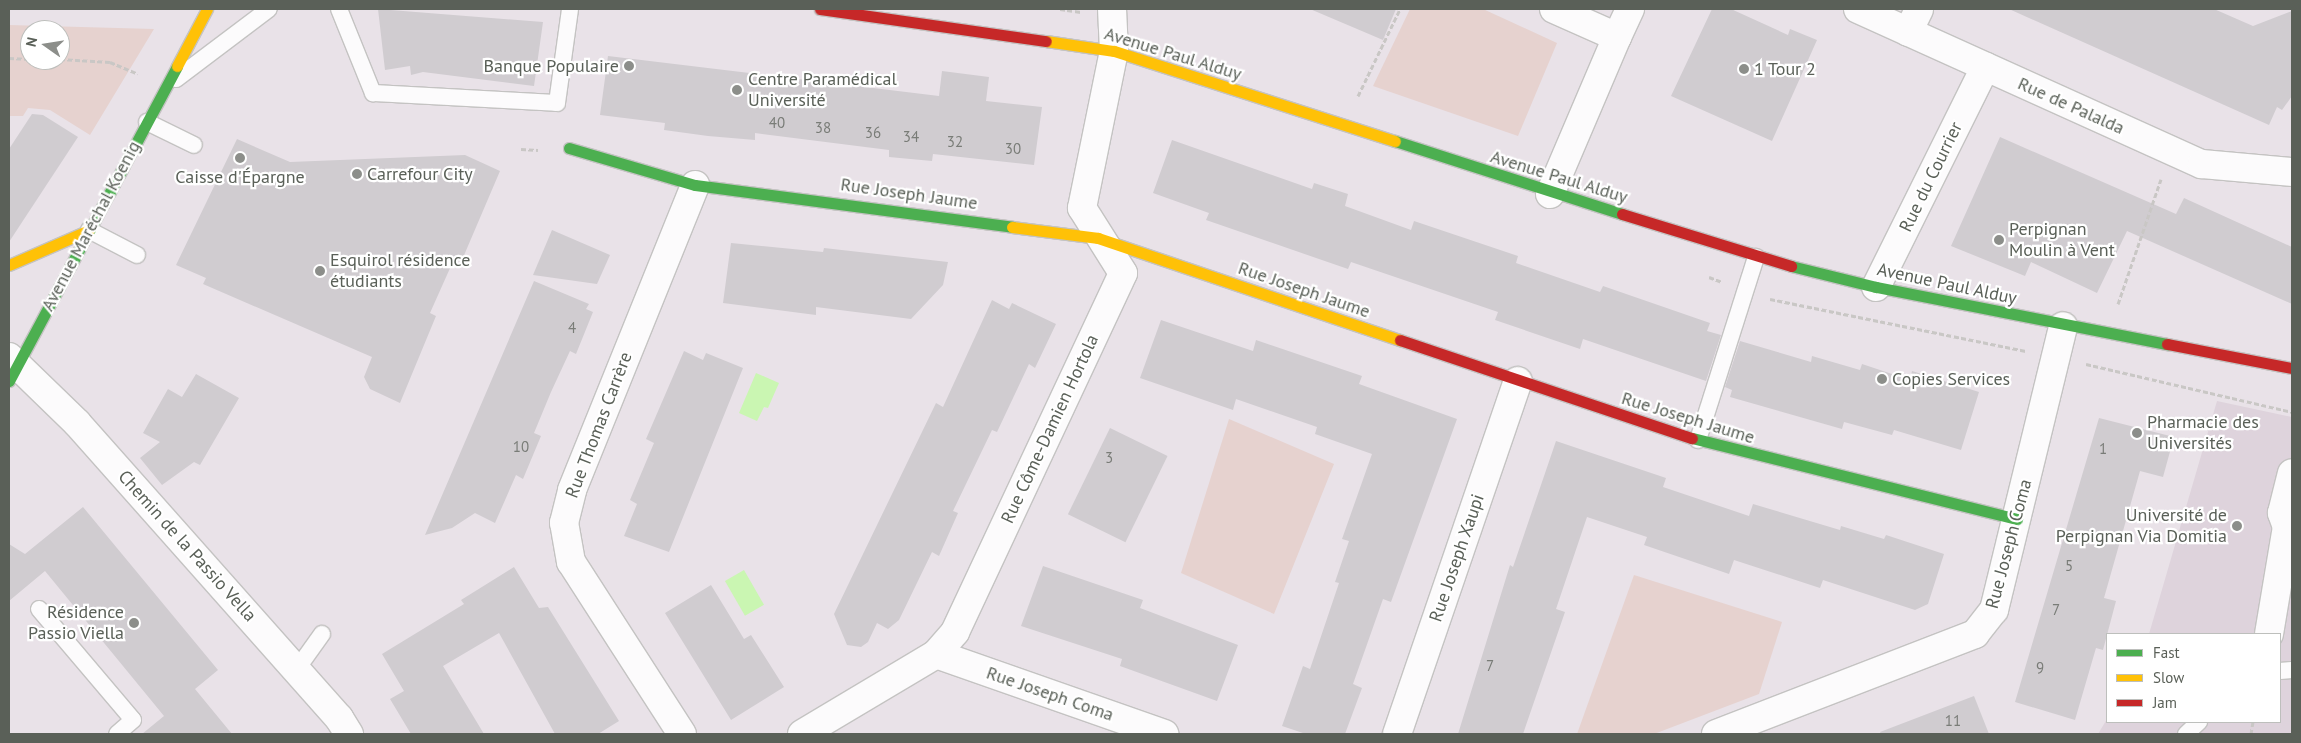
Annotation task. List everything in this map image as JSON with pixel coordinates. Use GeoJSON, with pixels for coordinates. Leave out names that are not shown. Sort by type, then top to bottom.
{"type":"FeatureCollection","features":[{"type":"Feature","properties":{"kind":"street","name":"Avenue Maréchal Koenig"},"geometry":{"type":"LineString","coordinates":[[11,368],[89,230],[207,9]]}},
{"type":"Feature","properties":{"kind":"street","name":"Avenue Paul Alduy"},"geometry":{"type":"LineString","coordinates":[[820,9],[1114,51],[1550,194],[1756,257],[1876,287],[2063,326],[2292,368]]}},
{"type":"Feature","properties":{"kind":"street","name":"Rue Côme-Damien Hortola"},"geometry":{"type":"LineString","coordinates":[[802,734],[936,654],[955,632],[1123,274],[1098,238],[1082,208],[1114,51],[1112,9]]}},
{"type":"Feature","properties":{"kind":"street"},"geometry":{"type":"LineString","coordinates":[[1554,9],[1617,37]]}},
{"type":"Feature","properties":{"kind":"street"},"geometry":{"type":"LineString","coordinates":[[1550,194],[1630,9]]}},
{"type":"Feature","properties":{"kind":"street","name":"Rue de Palalda"},"geometry":{"type":"LineString","coordinates":[[1858,9],[1914,20],[1985,67],[2202,164],[2292,172]]}},
{"type":"Feature","properties":{"kind":"street","name":"Rue du Courrier"},"geometry":{"type":"LineString","coordinates":[[1876,287],[1985,67]]}},
{"type":"Feature","properties":{"kind":"street","name":"Rue Joseph Jaume"},"geometry":{"type":"LineString","coordinates":[[569,148],[695,185],[1098,238],[1518,381],[1698,440],[2017,519]]}},
{"type":"Feature","properties":{"kind":"street","name":"Rue Thomas Carrère"},"geometry":{"type":"LineString","coordinates":[[682,734],[571,562],[564,523],[572,490],[695,185]]}},
{"type":"Feature","properties":{"kind":"street"},"geometry":{"type":"LineString","coordinates":[[9,265],[89,230]]}},
{"type":"Feature","properties":{"kind":"street","name":"Rue Joseph Coma"},"geometry":{"type":"LineString","coordinates":[[1716,734],[1975,634],[1994,610],[2063,326]]}},
{"type":"Feature","properties":{"kind":"street","name":"Chemin de la Passio Vella"},"geometry":{"type":"LineString","coordinates":[[11,368],[77,423],[297,669],[349,734]]}},
{"type":"Feature","properties":{"kind":"street","name":"Rue Joseph Xaupi"},"geometry":{"type":"LineString","coordinates":[[1397,734],[1518,381]]}},
{"type":"Feature","properties":{"kind":"street"},"geometry":{"type":"LineString","coordinates":[[2269,633],[2290,525],[2282,513],[2292,473]]}},
{"type":"Feature","properties":{"kind":"street","name":"Rue Joseph Coma"},"geometry":{"type":"LineString","coordinates":[[936,654],[1164,734]]}},
{"type":"Feature","properties":{"kind":"lane","name":"Avenue Maréchal Koenig"},"geometry":{"type":"LineString","coordinates":[[166,86],[269,9]]}},
{"type":"Feature","properties":{"kind":"lane"},"geometry":{"type":"LineString","coordinates":[[339,9],[372,93],[557,103],[570,9]]}},
{"type":"Feature","properties":{"kind":"lane"},"geometry":{"type":"LineString","coordinates":[[146,122],[194,145]]}},
{"type":"Feature","properties":{"kind":"lane"},"geometry":{"type":"LineString","coordinates":[[89,230],[137,255]]}},
{"type":"Feature","properties":{"kind":"lane"},"geometry":{"type":"LineString","coordinates":[[1698,440],[1756,257]]}},
{"type":"Feature","properties":{"kind":"lane"},"geometry":{"type":"LineString","coordinates":[[39,609],[133,720],[117,734]]}},
{"type":"Feature","properties":{"kind":"lane"},"geometry":{"type":"LineString","coordinates":[[297,669],[322,634]]}},
{"type":"Feature","properties":{"kind":"lane"},"geometry":{"type":"LineString","coordinates":[[2186,734],[2198,723]]}},
{"type":"Feature","properties":{"kind":"path"},"geometry":{"type":"LineString","coordinates":[[1358,96],[1400,9]]}},
{"type":"Feature","properties":{"kind":"path"},"geometry":{"type":"LineString","coordinates":[[70,60],[110,62],[166,86]]}},
{"type":"Feature","properties":{"kind":"path"},"geometry":{"type":"LineString","coordinates":[[2107,335],[2171,150]]}},
{"type":"Feature","properties":{"kind":"path"},"geometry":{"type":"LineString","coordinates":[[2087,364],[2292,412]]}},
{"type":"Feature","properties":{"kind":"shaded area"},"geometry":{"type":"Polygon","coordinates":[[[1410,9],[1483,9],[1557,43],[1518,136],[1373,86],[1410,9]]]}},
{"type":"Feature","properties":{"kind":"shaded area"},"geometry":{"type":"Polygon","coordinates":[[[9,25],[20,25],[20,70],[70,70],[70,27],[154,29],[90,135],[50,110],[28,108],[23,116],[9,116],[9,25]]]}},
{"type":"Feature","properties":{"kind":"shaded area"},"geometry":{"type":"Polygon","coordinates":[[[756,373],[779,383],[768,408],[764,407],[757,421],[739,413],[756,373]]]}},
{"type":"Feature","properties":{"kind":"shaded area","name":"Université de Perpignan Via Domitia"},"geometry":{"type":"Polygon","coordinates":[[[2217,401],[2292,417],[2292,734],[2098,734],[2106,721],[2106,723],[2281,723],[2281,633],[2149,633],[2217,401]]]}},
{"type":"Feature","properties":{"kind":"shaded area"},"geometry":{"type":"Polygon","coordinates":[[[1229,419],[1334,464],[1274,614],[1181,573],[1229,419]]]}},
{"type":"Feature","properties":{"kind":"shaded area"},"geometry":{"type":"Polygon","coordinates":[[[744,570],[764,605],[745,616],[725,581],[744,570]]]}},
{"type":"Feature","properties":{"kind":"shaded area"},"geometry":{"type":"Polygon","coordinates":[[[1634,575],[1782,622],[1759,694],[1654,734],[1577,734],[1634,575]]]}},
{"type":"Feature","properties":{"kind":"building"},"geometry":{"type":"Polygon","coordinates":[[[378,9],[543,22],[534,86],[423,72],[411,75],[410,66],[385,70],[378,9]]]}},
{"type":"Feature","properties":{"kind":"building"},"geometry":{"type":"Polygon","coordinates":[[[1310,9],[1396,9],[1383,40],[1310,9]]]}},
{"type":"Feature","properties":{"kind":"building","name":"1 Tour 2"},"geometry":{"type":"Polygon","coordinates":[[[1712,9],[1731,9],[1788,35],[1790,29],[1817,40],[1772,141],[1671,96],[1712,9]]]}},
{"type":"Feature","properties":{"kind":"building"},"geometry":{"type":"Polygon","coordinates":[[[2009,9],[2214,9],[2253,26],[2292,11],[2292,96],[2282,110],[2277,107],[2269,125],[2009,9]]]}},
{"type":"Feature","properties":{"kind":"building"},"geometry":{"type":"Polygon","coordinates":[[[608,56],[939,96],[942,71],[989,77],[986,101],[1042,107],[1034,165],[933,154],[932,161],[889,157],[889,150],[755,133],[755,140],[708,136],[664,130],[665,123],[600,115],[608,56]]]}},
{"type":"Feature","properties":{"kind":"building"},"geometry":{"type":"Polygon","coordinates":[[[32,114],[43,115],[78,137],[9,242],[9,149],[32,114]]]}},
{"type":"Feature","properties":{"kind":"building"},"geometry":{"type":"Polygon","coordinates":[[[2000,137],[2176,214],[2184,198],[2292,247],[2292,304],[2127,231],[2097,293],[2031,262],[2025,276],[1951,246],[2000,137]]]}},
{"type":"Feature","properties":{"kind":"building","name":"Esquirol résidence étudiants"},"geometry":{"type":"Polygon","coordinates":[[[237,139],[290,162],[465,155],[500,171],[462,260],[455,257],[430,313],[436,316],[400,403],[370,389],[364,377],[372,357],[203,284],[206,278],[176,265],[237,139]]]}},
{"type":"Feature","properties":{"kind":"building"},"geometry":{"type":"Polygon","coordinates":[[[1172,140],[1312,189],[1314,183],[1348,194],[1345,206],[1411,230],[1414,221],[1518,256],[1516,263],[1600,292],[1603,286],[1710,323],[1707,331],[1721,335],[1706,381],[1583,339],[1580,349],[1495,320],[1498,312],[1351,262],[1348,269],[1206,220],[1209,213],[1153,193],[1172,140]]]}},
{"type":"Feature","properties":{"kind":"building"},"geometry":{"type":"Polygon","coordinates":[[[552,230],[610,255],[597,284],[533,275],[552,230]]]}},
{"type":"Feature","properties":{"kind":"building"},"geometry":{"type":"Polygon","coordinates":[[[731,243],[823,252],[824,248],[948,262],[943,285],[911,319],[816,307],[816,315],[723,303],[731,243]]]}},
{"type":"Feature","properties":{"kind":"building"},"geometry":{"type":"Polygon","coordinates":[[[534,281],[589,304],[586,309],[593,312],[576,354],[570,351],[551,392],[534,433],[541,436],[523,479],[516,475],[495,523],[475,513],[452,528],[425,535],[534,281]]]}},
{"type":"Feature","properties":{"kind":"building"},"geometry":{"type":"Polygon","coordinates":[[[992,300],[1009,309],[1012,303],[1056,324],[1035,368],[1029,364],[997,432],[992,430],[953,511],[958,513],[939,556],[932,552],[899,620],[888,629],[877,623],[868,642],[861,647],[847,645],[834,614],[936,403],[943,407],[992,300]]]}},
{"type":"Feature","properties":{"kind":"building"},"geometry":{"type":"Polygon","coordinates":[[[1161,320],[1253,351],[1256,340],[1362,376],[1359,384],[1457,419],[1391,602],[1383,599],[1353,684],[1362,688],[1345,734],[1306,734],[1282,726],[1303,666],[1310,669],[1339,583],[1335,582],[1349,541],[1342,539],[1372,454],[1315,434],[1317,427],[1236,399],[1233,410],[1140,378],[1161,320]]]}},
{"type":"Feature","properties":{"kind":"building"},"geometry":{"type":"Polygon","coordinates":[[[1740,341],[1811,362],[1812,356],[1860,370],[1862,364],[1910,380],[1912,371],[1979,392],[1961,450],[1894,430],[1892,435],[1844,422],[1842,429],[1730,397],[1732,390],[1725,387],[1740,341]]]}},
{"type":"Feature","properties":{"kind":"building"},"geometry":{"type":"Polygon","coordinates":[[[684,351],[703,360],[706,353],[743,368],[669,552],[624,536],[637,504],[630,500],[654,443],[646,439],[684,351]]]}},
{"type":"Feature","properties":{"kind":"building"},"geometry":{"type":"Polygon","coordinates":[[[196,374],[239,398],[200,465],[194,462],[162,485],[140,458],[160,442],[143,433],[168,389],[182,397],[196,374]]]}},
{"type":"Feature","properties":{"kind":"building"},"geometry":{"type":"Polygon","coordinates":[[[2099,418],[2174,437],[2163,477],[2140,471],[2104,598],[2116,601],[2103,650],[2096,648],[2075,720],[2015,702],[2099,418]]]}},
{"type":"Feature","properties":{"kind":"building"},"geometry":{"type":"Polygon","coordinates":[[[1110,428],[1168,456],[1125,542],[1068,514],[1110,428]]]}},
{"type":"Feature","properties":{"kind":"building"},"geometry":{"type":"Polygon","coordinates":[[[1556,441],[1666,478],[1663,487],[1749,516],[1753,504],[1840,530],[1841,526],[1884,539],[1886,535],[1944,554],[1928,604],[1915,610],[1823,580],[1820,588],[1734,560],[1729,574],[1644,545],[1647,537],[1587,517],[1556,609],[1565,612],[1523,734],[1458,734],[1510,565],[1513,567],[1556,441]]]}},
{"type":"Feature","properties":{"kind":"building","name":"Résidence Passio Viella"},"geometry":{"type":"Polygon","coordinates":[[[83,507],[218,670],[195,689],[232,734],[142,734],[164,716],[45,571],[9,601],[9,544],[25,554],[83,507]]]}},
{"type":"Feature","properties":{"kind":"building"},"geometry":{"type":"Polygon","coordinates":[[[1043,566],[1143,600],[1140,608],[1238,645],[1217,701],[1120,666],[1122,659],[1021,626],[1043,566]]]}},
{"type":"Feature","properties":{"kind":"building"},"geometry":{"type":"Polygon","coordinates":[[[514,567],[539,608],[548,607],[619,721],[598,734],[555,734],[499,633],[443,666],[484,734],[411,734],[390,699],[404,691],[382,654],[464,604],[461,600],[514,567]]]}},
{"type":"Feature","properties":{"kind":"building"},"geometry":{"type":"Polygon","coordinates":[[[711,585],[744,639],[751,635],[784,687],[731,720],[665,613],[711,585]]]}},
{"type":"Feature","properties":{"kind":"building"},"geometry":{"type":"Polygon","coordinates":[[[1974,696],[1989,734],[1881,734],[1880,732],[1974,696]]]}},
{"type":"Feature","properties":{"kind":"traffic: fast"},"geometry":{"type":"LineString","coordinates":[[9,381],[177,66]]}},
{"type":"Feature","properties":{"kind":"traffic: fast"},"geometry":{"type":"LineString","coordinates":[[1395,141],[1622,214]]}},
{"type":"Feature","properties":{"kind":"traffic: fast"},"geometry":{"type":"LineString","coordinates":[[569,148],[695,185],[1012,227]]}},
{"type":"Feature","properties":{"kind":"traffic: fast"},"geometry":{"type":"LineString","coordinates":[[1791,266],[1876,287],[2167,344]]}},
{"type":"Feature","properties":{"kind":"traffic: fast"},"geometry":{"type":"LineString","coordinates":[[1692,438],[2017,519]]}},
{"type":"Feature","properties":{"kind":"traffic: slow"},"geometry":{"type":"LineString","coordinates":[[177,66],[207,9]]}},
{"type":"Feature","properties":{"kind":"traffic: slow"},"geometry":{"type":"LineString","coordinates":[[1046,41],[1114,51],[1395,141]]}},
{"type":"Feature","properties":{"kind":"traffic: slow"},"geometry":{"type":"LineString","coordinates":[[1012,227],[1098,238],[1400,340]]}},
{"type":"Feature","properties":{"kind":"traffic: slow"},"geometry":{"type":"LineString","coordinates":[[9,265],[89,230]]}},
{"type":"Feature","properties":{"kind":"traffic: jam"},"geometry":{"type":"LineString","coordinates":[[820,9],[1046,41]]}},
{"type":"Feature","properties":{"kind":"traffic: jam"},"geometry":{"type":"LineString","coordinates":[[1622,214],[1791,266]]}},
{"type":"Feature","properties":{"kind":"traffic: jam"},"geometry":{"type":"LineString","coordinates":[[1400,340],[1692,438]]}},
{"type":"Feature","properties":{"kind":"traffic: jam"},"geometry":{"type":"LineString","coordinates":[[2167,344],[2292,368]]}},
{"type":"Feature","properties":{"kind":"place","name":"Banque Populaire"},"geometry":{"type":"Point","coordinates":[629,66]}},
{"type":"Feature","properties":{"kind":"place","name":"1 Tour 2"},"geometry":{"type":"Point","coordinates":[1744,69]}},
{"type":"Feature","properties":{"kind":"place","name":"Centre Paramédical Université"},"geometry":{"type":"Point","coordinates":[737,90]}},
{"type":"Feature","properties":{"kind":"place","name":"Caisse d'Épargne"},"geometry":{"type":"Point","coordinates":[240,158]}},
{"type":"Feature","properties":{"kind":"place","name":"Carrefour City"},"geometry":{"type":"Point","coordinates":[357,174]}},
{"type":"Feature","properties":{"kind":"place","name":"Perpignan Moulin à Vent"},"geometry":{"type":"Point","coordinates":[1999,240]}},
{"type":"Feature","properties":{"kind":"place","name":"Esquirol résidence étudiants"},"geometry":{"type":"Point","coordinates":[320,271]}},
{"type":"Feature","properties":{"kind":"place","name":"Copies Services"},"geometry":{"type":"Point","coordinates":[1882,379]}},
{"type":"Feature","properties":{"kind":"place","name":"Pharmacie des Universités"},"geometry":{"type":"Point","coordinates":[2137,433]}},
{"type":"Feature","properties":{"kind":"place","name":"Université de Perpignan Via Domitia"},"geometry":{"type":"Point","coordinates":[2237,526]}},
{"type":"Feature","properties":{"kind":"place","name":"Résidence Passio Viella"},"geometry":{"type":"Point","coordinates":[134,623]}}]}
